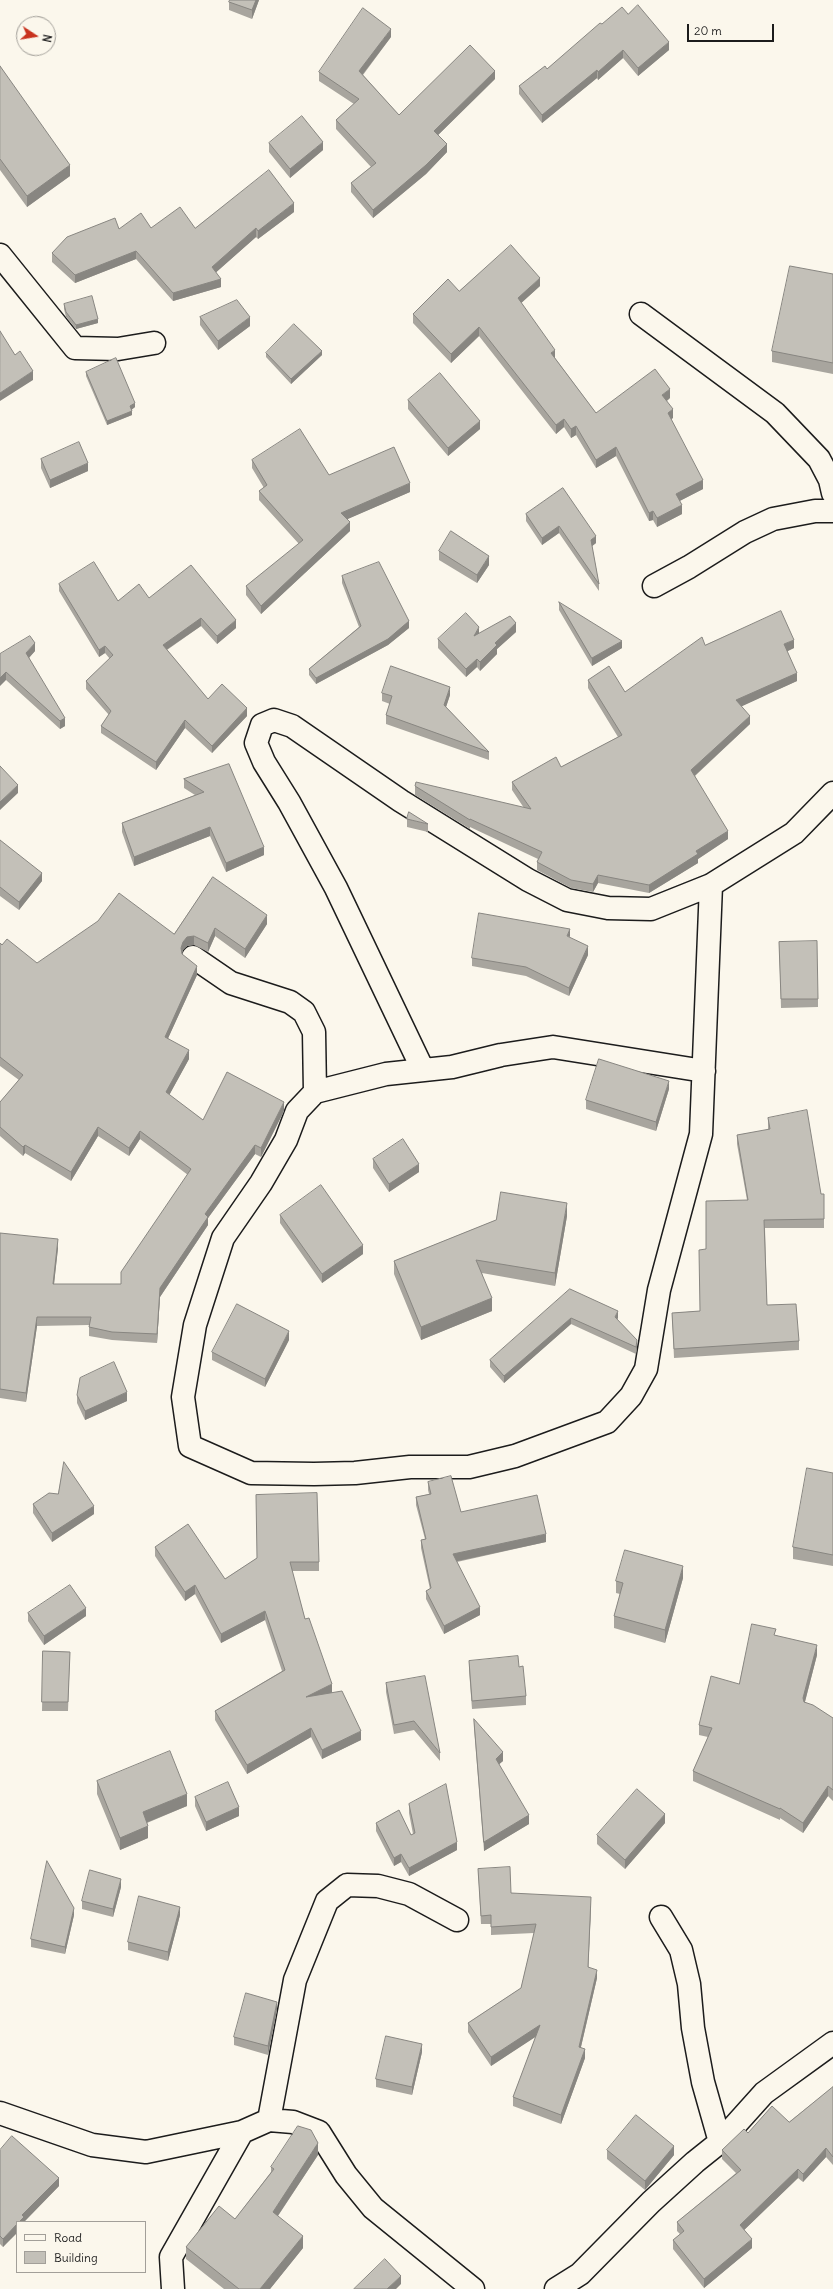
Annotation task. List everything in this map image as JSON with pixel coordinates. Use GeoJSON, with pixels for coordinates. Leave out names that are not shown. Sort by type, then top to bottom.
{"type":"FeatureCollection","features":[{"type":"Feature","properties":{"kind":"street"},"geometry":{"type":"LineString","coordinates":[[0,255],[75,348],[118,349],[154,343]]}},
{"type":"Feature","properties":{"kind":"street"},"geometry":{"type":"LineString","coordinates":[[641,314],[775,414],[819,459],[832,484]]}},
{"type":"Feature","properties":{"kind":"street"},"geometry":{"type":"LineString","coordinates":[[654,586],[690,567],[745,532],[773,518],[815,511],[833,511]]}},
{"type":"Feature","properties":{"kind":"street"},"geometry":{"type":"LineString","coordinates":[[423,1070],[336,888],[289,802],[264,762],[256,743],[262,725],[274,720],[292,726],[401,801],[528,880],[567,900],[608,908],[651,909],[711,885],[794,833],[833,790]]}},
{"type":"Feature","properties":{"kind":"street"},"geometry":{"type":"LineString","coordinates":[[704,1071],[553,1047],[501,1055],[452,1067],[386,1074],[315,1092],[297,1111],[286,1140],[261,1183],[223,1238],[195,1325],[183,1397],[190,1446],[251,1473],[355,1473],[410,1467],[469,1467],[515,1456],[607,1422],[631,1396],[646,1369],[659,1290],[701,1134],[704,1071],[711,885]]}},
{"type":"Feature","properties":{"kind":"street"},"geometry":{"type":"LineString","coordinates":[[193,957],[231,983],[290,1002],[304,1012],[314,1032],[315,1092]]}},
{"type":"Feature","properties":{"kind":"street"},"geometry":{"type":"LineString","coordinates":[[269,2120],[295,1980],[327,1901],[347,1885],[378,1886],[409,1894],[458,1920]]}},
{"type":"Feature","properties":{"kind":"street"},"geometry":{"type":"LineString","coordinates":[[661,1916],[681,1950],[689,1984],[693,2028],[703,2082],[720,2142]]}},
{"type":"Feature","properties":{"kind":"street"},"geometry":{"type":"LineString","coordinates":[[556,2289],[580,2274],[651,2202],[695,2162],[720,2142],[764,2093],[833,2043]]}},
{"type":"Feature","properties":{"kind":"street"},"geometry":{"type":"LineString","coordinates":[[0,2113],[92,2145],[146,2152],[242,2132],[269,2120],[293,2122],[320,2132],[346,2175],[373,2208],[473,2289]]}},
{"type":"Feature","properties":{"kind":"street"},"geometry":{"type":"LineString","coordinates":[[172,2289],[170,2257],[242,2132]]}},
{"type":"Feature","properties":{"kind":"building"},"geometry":{"type":"Polygon","coordinates":[[[230,0],[256,0],[252,10],[229,2],[230,0]]]}},
{"type":"Feature","properties":{"kind":"building"},"geometry":{"type":"Polygon","coordinates":[[[638,5],[669,42],[638,68],[623,50],[598,72],[597,70],[542,115],[519,86],[545,66],[547,69],[600,23],[602,24],[622,7],[628,14],[638,5]]]}},
{"type":"Feature","properties":{"kind":"building"},"geometry":{"type":"Polygon","coordinates":[[[363,8],[391,29],[359,71],[399,115],[470,45],[495,71],[434,131],[447,144],[426,165],[373,210],[351,183],[376,163],[336,120],[359,99],[319,72],[363,8]]]}},
{"type":"Feature","properties":{"kind":"building"},"geometry":{"type":"Polygon","coordinates":[[[0,66],[70,165],[27,196],[0,159],[0,66]]]}},
{"type":"Feature","properties":{"kind":"building"},"geometry":{"type":"Polygon","coordinates":[[[302,116],[323,142],[290,169],[269,143],[302,116]]]}},
{"type":"Feature","properties":{"kind":"building"},"geometry":{"type":"Polygon","coordinates":[[[269,170],[294,203],[258,231],[256,228],[212,267],[221,279],[173,293],[136,251],[75,275],[52,253],[67,237],[115,218],[119,229],[141,213],[151,228],[180,207],[195,228],[269,170]]]}},
{"type":"Feature","properties":{"kind":"building"},"geometry":{"type":"Polygon","coordinates":[[[511,245],[540,278],[518,298],[555,350],[551,353],[596,413],[655,369],[670,389],[662,395],[673,409],[668,413],[703,480],[676,494],[682,505],[657,518],[653,511],[649,513],[616,447],[596,460],[576,426],[571,429],[564,419],[556,425],[479,327],[451,354],[413,314],[448,279],[459,291],[511,245]]]}},
{"type":"Feature","properties":{"kind":"building"},"geometry":{"type":"Polygon","coordinates":[[[790,266],[833,274],[833,363],[772,351],[790,266]]]}},
{"type":"Feature","properties":{"kind":"building"},"geometry":{"type":"Polygon","coordinates":[[[92,296],[98,319],[76,325],[66,312],[64,304],[92,296]]]}},
{"type":"Feature","properties":{"kind":"building"},"geometry":{"type":"Polygon","coordinates":[[[237,300],[250,317],[218,341],[200,317],[237,300]]]}},
{"type":"Feature","properties":{"kind":"building"},"geometry":{"type":"Polygon","coordinates":[[[294,324],[322,351],[291,379],[266,353],[294,324]]]}},
{"type":"Feature","properties":{"kind":"building"},"geometry":{"type":"Polygon","coordinates":[[[0,331],[15,355],[20,351],[33,371],[0,393],[0,331]]]}},
{"type":"Feature","properties":{"kind":"building"},"geometry":{"type":"Polygon","coordinates":[[[116,358],[135,403],[130,406],[132,411],[107,421],[86,372],[116,358]]]}},
{"type":"Feature","properties":{"kind":"building"},"geometry":{"type":"Polygon","coordinates":[[[440,373],[480,421],[448,448],[408,400],[440,373]]]}},
{"type":"Feature","properties":{"kind":"building"},"geometry":{"type":"Polygon","coordinates":[[[300,429],[329,475],[394,447],[410,483],[341,513],[350,522],[261,606],[246,586],[303,540],[259,491],[267,485],[252,460],[300,429]]]}},
{"type":"Feature","properties":{"kind":"building"},"geometry":{"type":"Polygon","coordinates":[[[79,442],[88,463],[50,480],[41,459],[79,442]]]}},
{"type":"Feature","properties":{"kind":"building"},"geometry":{"type":"Polygon","coordinates":[[[563,488],[596,536],[591,540],[599,584],[559,526],[542,538],[526,514],[563,488]]]}},
{"type":"Feature","properties":{"kind":"building"},"geometry":{"type":"Polygon","coordinates":[[[451,531],[489,556],[477,575],[439,551],[451,531]]]}},
{"type":"Feature","properties":{"kind":"building"},"geometry":{"type":"Polygon","coordinates":[[[94,562],[118,601],[139,584],[149,598],[191,565],[236,620],[217,636],[201,618],[163,645],[208,699],[222,684],[247,708],[212,746],[185,720],[156,762],[101,726],[111,711],[86,681],[113,655],[105,646],[99,650],[59,584],[94,562]]]}},
{"type":"Feature","properties":{"kind":"building"},"geometry":{"type":"Polygon","coordinates":[[[379,562],[409,621],[388,639],[316,678],[309,669],[361,626],[342,576],[379,562]]]}},
{"type":"Feature","properties":{"kind":"building"},"geometry":{"type":"Polygon","coordinates":[[[559,602],[622,641],[592,658],[559,602]]]}},
{"type":"Feature","properties":{"kind":"building"},"geometry":{"type":"Polygon","coordinates":[[[781,611],[794,640],[784,644],[797,673],[736,700],[750,716],[691,770],[728,831],[696,851],[698,854],[649,885],[598,875],[593,884],[571,880],[537,862],[542,852],[470,820],[415,786],[416,782],[531,809],[512,782],[556,757],[561,767],[622,735],[588,680],[609,666],[625,692],[702,637],[705,645],[781,611]]]}},
{"type":"Feature","properties":{"kind":"building"},"geometry":{"type":"Polygon","coordinates":[[[466,613],[479,627],[474,636],[510,616],[516,623],[495,643],[497,645],[480,662],[477,659],[466,669],[438,639],[466,613]]]}},
{"type":"Feature","properties":{"kind":"building"},"geometry":{"type":"Polygon","coordinates":[[[30,636],[35,643],[26,653],[65,718],[60,721],[6,672],[0,678],[0,654],[30,636]]]}},
{"type":"Feature","properties":{"kind":"building"},"geometry":{"type":"Polygon","coordinates":[[[391,666],[450,687],[444,705],[489,752],[386,715],[392,696],[382,693],[391,666]]]}},
{"type":"Feature","properties":{"kind":"building"},"geometry":{"type":"Polygon","coordinates":[[[229,764],[264,847],[226,863],[210,827],[134,857],[122,823],[204,792],[184,779],[229,764]]]}},
{"type":"Feature","properties":{"kind":"building"},"geometry":{"type":"Polygon","coordinates":[[[0,766],[18,785],[0,802],[0,766]]]}},
{"type":"Feature","properties":{"kind":"building"},"geometry":{"type":"Polygon","coordinates":[[[409,812],[428,824],[407,819],[409,812]]]}},
{"type":"Feature","properties":{"kind":"building"},"geometry":{"type":"Polygon","coordinates":[[[0,840],[42,873],[19,902],[0,887],[0,840]]]}},
{"type":"Feature","properties":{"kind":"building"},"geometry":{"type":"Polygon","coordinates":[[[213,877],[267,915],[245,949],[215,928],[208,943],[194,936],[187,937],[183,942],[181,948],[182,954],[197,966],[165,1037],[189,1050],[166,1092],[203,1120],[227,1072],[284,1102],[261,1148],[255,1145],[205,1214],[208,1217],[160,1288],[157,1334],[112,1332],[89,1327],[91,1317],[37,1317],[26,1393],[0,1389],[0,1233],[58,1239],[53,1284],[121,1284],[121,1272],[191,1169],[140,1131],[129,1148],[98,1127],[71,1172],[25,1145],[23,1147],[0,1127],[0,1102],[23,1075],[0,1057],[0,943],[2,945],[7,939],[37,963],[98,921],[119,893],[174,934],[213,877]]]}},
{"type":"Feature","properties":{"kind":"building"},"geometry":{"type":"Polygon","coordinates":[[[479,913],[570,929],[567,936],[588,946],[569,988],[526,967],[472,958],[479,913]]]}},
{"type":"Feature","properties":{"kind":"building"},"geometry":{"type":"Polygon","coordinates":[[[817,941],[818,999],[781,999],[779,942],[817,941]]]}},
{"type":"Feature","properties":{"kind":"building"},"geometry":{"type":"Polygon","coordinates":[[[599,1059],[669,1081],[656,1122],[586,1100],[599,1059]]]}},
{"type":"Feature","properties":{"kind":"building"},"geometry":{"type":"Polygon","coordinates":[[[807,1110],[821,1194],[824,1194],[824,1219],[764,1220],[767,1305],[796,1304],[799,1341],[674,1349],[672,1313],[700,1311],[699,1250],[706,1249],[706,1201],[748,1200],[737,1135],[770,1129],[768,1118],[807,1110]]]}},
{"type":"Feature","properties":{"kind":"building"},"geometry":{"type":"Polygon","coordinates":[[[403,1139],[419,1164],[389,1184],[373,1159],[403,1139]]]}},
{"type":"Feature","properties":{"kind":"building"},"geometry":{"type":"Polygon","coordinates":[[[321,1185],[363,1245],[322,1274],[280,1215],[321,1185]]]}},
{"type":"Feature","properties":{"kind":"building"},"geometry":{"type":"Polygon","coordinates":[[[501,1192],[567,1203],[555,1273],[476,1260],[492,1298],[421,1327],[394,1261],[496,1220],[501,1192]]]}},
{"type":"Feature","properties":{"kind":"building"},"geometry":{"type":"Polygon","coordinates":[[[570,1289],[618,1311],[615,1317],[637,1340],[636,1347],[571,1318],[504,1376],[490,1360],[570,1289]]]}},
{"type":"Feature","properties":{"kind":"building"},"geometry":{"type":"Polygon","coordinates":[[[237,1304],[289,1331],[265,1379],[212,1352],[237,1304]]]}},
{"type":"Feature","properties":{"kind":"building"},"geometry":{"type":"Polygon","coordinates":[[[114,1362],[127,1392],[85,1411],[77,1395],[80,1378],[114,1362]]]}},
{"type":"Feature","properties":{"kind":"building"},"geometry":{"type":"Polygon","coordinates":[[[64,1462],[94,1506],[52,1533],[33,1504],[49,1493],[58,1494],[64,1462]]]}},
{"type":"Feature","properties":{"kind":"building"},"geometry":{"type":"Polygon","coordinates":[[[807,1468],[833,1473],[833,1555],[793,1547],[807,1468]]]}},
{"type":"Feature","properties":{"kind":"building"},"geometry":{"type":"Polygon","coordinates":[[[451,1476],[461,1512],[537,1495],[546,1534],[453,1554],[480,1607],[444,1626],[426,1591],[431,1588],[421,1540],[426,1539],[416,1497],[431,1494],[428,1482],[451,1476]]]}},
{"type":"Feature","properties":{"kind":"building"},"geometry":{"type":"Polygon","coordinates":[[[317,1493],[319,1562],[290,1562],[305,1619],[309,1618],[332,1684],[306,1697],[342,1691],[361,1731],[322,1750],[311,1728],[247,1765],[215,1711],[285,1670],[265,1611],[221,1634],[195,1585],[185,1592],[155,1547],[188,1524],[225,1579],[257,1558],[256,1495],[317,1493]]]}},
{"type":"Feature","properties":{"kind":"building"},"geometry":{"type":"Polygon","coordinates":[[[625,1550],[683,1566],[665,1630],[614,1616],[623,1583],[616,1581],[625,1550]]]}},
{"type":"Feature","properties":{"kind":"building"},"geometry":{"type":"Polygon","coordinates":[[[70,1585],[86,1608],[44,1636],[28,1613],[70,1585]]]}},
{"type":"Feature","properties":{"kind":"building"},"geometry":{"type":"Polygon","coordinates":[[[752,1624],[776,1629],[774,1635],[817,1645],[803,1698],[804,1702],[813,1705],[833,1718],[833,1790],[828,1786],[803,1823],[780,1808],[693,1771],[712,1728],[699,1725],[711,1676],[739,1684],[752,1624]]]}},
{"type":"Feature","properties":{"kind":"building"},"geometry":{"type":"Polygon","coordinates":[[[43,1651],[70,1652],[68,1702],[42,1702],[43,1651]]]}},
{"type":"Feature","properties":{"kind":"building"},"geometry":{"type":"Polygon","coordinates":[[[518,1656],[519,1667],[523,1666],[526,1696],[472,1701],[469,1661],[518,1656]]]}},
{"type":"Feature","properties":{"kind":"building"},"geometry":{"type":"Polygon","coordinates":[[[425,1676],[440,1753],[414,1721],[394,1725],[386,1683],[425,1676]]]}},
{"type":"Feature","properties":{"kind":"building"},"geometry":{"type":"Polygon","coordinates":[[[474,1719],[503,1752],[496,1759],[529,1815],[484,1842],[474,1719]]]}},
{"type":"Feature","properties":{"kind":"building"},"geometry":{"type":"Polygon","coordinates":[[[170,1751],[187,1794],[143,1812],[148,1826],[120,1838],[97,1781],[170,1751]]]}},
{"type":"Feature","properties":{"kind":"building"},"geometry":{"type":"Polygon","coordinates":[[[228,1782],[239,1807],[206,1822],[195,1797],[228,1782]]]}},
{"type":"Feature","properties":{"kind":"building"},"geometry":{"type":"Polygon","coordinates":[[[446,1784],[457,1842],[409,1868],[401,1854],[394,1858],[376,1823],[399,1810],[411,1835],[415,1833],[409,1804],[446,1784]]]}},
{"type":"Feature","properties":{"kind":"building"},"geometry":{"type":"Polygon","coordinates":[[[637,1789],[665,1814],[625,1860],[597,1835],[637,1789]]]}},
{"type":"Feature","properties":{"kind":"building"},"geometry":{"type":"Polygon","coordinates":[[[47,1861],[74,1908],[65,1947],[31,1939],[47,1861]]]}},
{"type":"Feature","properties":{"kind":"building"},"geometry":{"type":"Polygon","coordinates":[[[510,1867],[511,1893],[591,1897],[588,1967],[597,1970],[579,2047],[585,2049],[561,2115],[513,2097],[540,2025],[491,2057],[468,2023],[521,1988],[536,1924],[491,1927],[491,1915],[481,1916],[478,1869],[510,1867]]]}},
{"type":"Feature","properties":{"kind":"building"},"geometry":{"type":"Polygon","coordinates":[[[90,1870],[121,1879],[113,1909],[82,1901],[90,1870]]]}},
{"type":"Feature","properties":{"kind":"building"},"geometry":{"type":"Polygon","coordinates":[[[139,1896],[180,1907],[168,1952],[128,1942],[139,1896]]]}},
{"type":"Feature","properties":{"kind":"building"},"geometry":{"type":"Polygon","coordinates":[[[246,1993],[277,2002],[268,2046],[234,2037],[246,1993]]]}},
{"type":"Feature","properties":{"kind":"building"},"geometry":{"type":"Polygon","coordinates":[[[386,2036],[422,2044],[412,2087],[376,2079],[386,2036]]]}},
{"type":"Feature","properties":{"kind":"building"},"geometry":{"type":"Polygon","coordinates":[[[833,2087],[833,2157],[826,2148],[803,2174],[798,2169],[740,2225],[752,2239],[704,2279],[673,2240],[684,2231],[677,2222],[741,2170],[722,2150],[744,2129],[748,2133],[772,2106],[789,2122],[833,2087]]]}},
{"type":"Feature","properties":{"kind":"building"},"geometry":{"type":"Polygon","coordinates":[[[636,2115],[674,2146],[645,2181],[607,2150],[636,2115]]]}},
{"type":"Feature","properties":{"kind":"building"},"geometry":{"type":"Polygon","coordinates":[[[298,2126],[311,2130],[318,2143],[273,2212],[303,2236],[260,2289],[239,2289],[186,2247],[219,2206],[235,2219],[274,2169],[271,2167],[298,2126]]]}},
{"type":"Feature","properties":{"kind":"building"},"geometry":{"type":"Polygon","coordinates":[[[12,2136],[59,2178],[22,2215],[24,2217],[20,2221],[16,2221],[16,2225],[3,2239],[0,2236],[0,2150],[12,2136]]]}},
{"type":"Feature","properties":{"kind":"building"},"geometry":{"type":"Polygon","coordinates":[[[385,2259],[401,2276],[387,2289],[354,2289],[385,2259]]]}}]}
